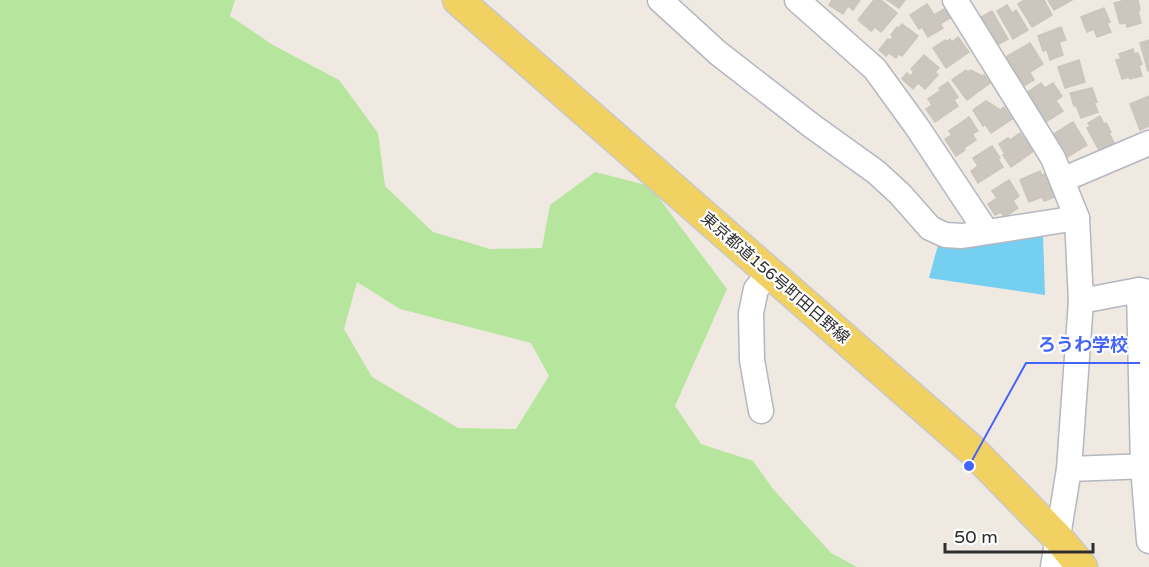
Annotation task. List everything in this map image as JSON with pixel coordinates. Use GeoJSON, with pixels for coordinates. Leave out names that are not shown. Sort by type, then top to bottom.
{"type":"FeatureCollection","features":[{"type":"Feature","properties":{"kind":"main road","name":"東京都道156号町田日野線"},"geometry":{"type":"LineString","coordinates":[[458,0],[972,450],[1055,553],[1082,567]]}},
{"type":"Feature","properties":{"kind":"street"},"geometry":{"type":"LineString","coordinates":[[660,0],[718,52],[812,126],[876,172],[900,194],[930,228],[945,235],[962,236],[1077,218]]}},
{"type":"Feature","properties":{"kind":"street"},"geometry":{"type":"LineString","coordinates":[[797,0],[875,69],[986,231]]}},
{"type":"Feature","properties":{"kind":"street"},"geometry":{"type":"LineString","coordinates":[[965,3],[1053,158],[1077,218],[1081,301],[1069,469],[1055,553]]}},
{"type":"Feature","properties":{"kind":"street"},"geometry":{"type":"LineString","coordinates":[[1062,180],[1149,142]]}},
{"type":"Feature","properties":{"kind":"street"},"geometry":{"type":"LineString","coordinates":[[761,411],[752,360],[751,313],[756,289],[770,274]]}},
{"type":"Feature","properties":{"kind":"street"},"geometry":{"type":"LineString","coordinates":[[1081,301],[1144,291],[1149,541]]}},
{"type":"Feature","properties":{"kind":"street"},"geometry":{"type":"LineString","coordinates":[[1069,469],[1146,466]]}},
{"type":"Feature","properties":{"kind":"green space"},"geometry":{"type":"Polygon","coordinates":[[[0,0],[235,0],[230,16],[273,45],[339,80],[378,133],[385,186],[433,232],[490,249],[542,248],[550,205],[595,172],[650,186],[727,289],[675,406],[701,444],[753,461],[773,489],[831,553],[857,567],[0,567],[0,0]],[[357,282],[344,329],[372,377],[458,428],[516,429],[549,376],[531,343],[400,309],[357,282]]]}},
{"type":"Feature","properties":{"kind":"water"},"geometry":{"type":"Polygon","coordinates":[[[1043,235],[1045,295],[929,278],[938,245],[952,249],[1043,235]]]}},
{"type":"Feature","properties":{"kind":"building"},"geometry":{"type":"Polygon","coordinates":[[[832,0],[860,0],[853,10],[848,6],[843,14],[829,5],[832,0]]]}},
{"type":"Feature","properties":{"kind":"building"},"geometry":{"type":"Polygon","coordinates":[[[874,0],[881,0],[897,13],[881,32],[875,27],[871,31],[858,20],[874,0]]]}},
{"type":"Feature","properties":{"kind":"building"},"geometry":{"type":"Polygon","coordinates":[[[887,0],[905,0],[899,8],[887,0]]]}},
{"type":"Feature","properties":{"kind":"building"},"geometry":{"type":"Polygon","coordinates":[[[1024,0],[1044,0],[1052,15],[1032,27],[1018,4],[1024,0]]]}},
{"type":"Feature","properties":{"kind":"building"},"geometry":{"type":"Polygon","coordinates":[[[1048,0],[1072,0],[1054,10],[1048,0]]]}},
{"type":"Feature","properties":{"kind":"building"},"geometry":{"type":"Polygon","coordinates":[[[1138,0],[1141,23],[1127,27],[1126,23],[1120,24],[1114,3],[1138,0]]]}},
{"type":"Feature","properties":{"kind":"building"},"geometry":{"type":"Polygon","coordinates":[[[927,4],[934,15],[944,9],[950,18],[940,24],[943,28],[928,37],[922,27],[919,29],[910,15],[927,4]]]}},
{"type":"Feature","properties":{"kind":"building"},"geometry":{"type":"Polygon","coordinates":[[[1007,5],[1012,13],[1016,10],[1028,30],[1013,39],[997,11],[1007,5]]]}},
{"type":"Feature","properties":{"kind":"building"},"geometry":{"type":"Polygon","coordinates":[[[1104,8],[1110,22],[1107,23],[1111,32],[1097,37],[1094,29],[1087,32],[1081,17],[1104,8]]]}},
{"type":"Feature","properties":{"kind":"building"},"geometry":{"type":"Polygon","coordinates":[[[992,11],[1008,39],[991,46],[979,24],[983,22],[981,17],[992,11]]]}},
{"type":"Feature","properties":{"kind":"building"},"geometry":{"type":"Polygon","coordinates":[[[902,24],[918,36],[902,56],[899,54],[896,58],[889,53],[886,56],[879,50],[888,39],[893,37],[891,35],[902,24]]]}},
{"type":"Feature","properties":{"kind":"building"},"geometry":{"type":"Polygon","coordinates":[[[1061,27],[1066,40],[1059,42],[1063,55],[1050,60],[1047,50],[1043,51],[1038,36],[1061,27]]]}},
{"type":"Feature","properties":{"kind":"building"},"geometry":{"type":"Polygon","coordinates":[[[958,37],[969,52],[946,68],[933,48],[945,40],[946,42],[950,39],[952,42],[958,37]]]}},
{"type":"Feature","properties":{"kind":"building"},"geometry":{"type":"Polygon","coordinates":[[[1149,40],[1149,70],[1148,71],[1140,43],[1149,40]]]}},
{"type":"Feature","properties":{"kind":"building"},"geometry":{"type":"Polygon","coordinates":[[[1030,43],[1043,64],[1030,72],[1034,80],[1024,86],[1004,58],[1030,43]]]}},
{"type":"Feature","properties":{"kind":"building"},"geometry":{"type":"Polygon","coordinates":[[[1133,49],[1134,54],[1138,53],[1142,64],[1139,66],[1142,76],[1122,79],[1116,60],[1121,59],[1119,54],[1133,49]]]}},
{"type":"Feature","properties":{"kind":"building"},"geometry":{"type":"Polygon","coordinates":[[[924,55],[939,68],[935,72],[938,75],[925,89],[918,83],[913,89],[902,79],[907,73],[910,76],[914,72],[911,69],[924,55]]]}},
{"type":"Feature","properties":{"kind":"building"},"geometry":{"type":"Polygon","coordinates":[[[1079,60],[1085,82],[1065,88],[1058,67],[1079,60]]]}},
{"type":"Feature","properties":{"kind":"building"},"geometry":{"type":"Polygon","coordinates":[[[966,70],[984,75],[990,83],[967,100],[952,80],[966,70]]]}},
{"type":"Feature","properties":{"kind":"building"},"geometry":{"type":"Polygon","coordinates":[[[948,82],[958,97],[954,100],[958,106],[935,122],[926,109],[932,105],[928,99],[948,82]]]}},
{"type":"Feature","properties":{"kind":"building"},"geometry":{"type":"Polygon","coordinates":[[[1041,83],[1045,88],[1053,83],[1062,96],[1056,101],[1063,111],[1043,124],[1029,101],[1033,98],[1028,92],[1041,83]]]}},
{"type":"Feature","properties":{"kind":"building"},"geometry":{"type":"Polygon","coordinates":[[[1092,88],[1098,112],[1081,118],[1070,93],[1092,88]]]}},
{"type":"Feature","properties":{"kind":"building"},"geometry":{"type":"Polygon","coordinates":[[[1149,96],[1149,126],[1140,130],[1130,104],[1149,96]]]}},
{"type":"Feature","properties":{"kind":"building"},"geometry":{"type":"Polygon","coordinates":[[[986,101],[1000,110],[1004,107],[1012,119],[991,133],[985,124],[983,126],[973,110],[986,101]]]}},
{"type":"Feature","properties":{"kind":"building"},"geometry":{"type":"Polygon","coordinates":[[[1100,116],[1111,132],[1109,133],[1114,143],[1100,152],[1087,128],[1090,127],[1088,123],[1100,116]]]}},
{"type":"Feature","properties":{"kind":"building"},"geometry":{"type":"Polygon","coordinates":[[[969,117],[978,131],[972,134],[976,140],[956,156],[945,139],[952,135],[949,131],[969,117]]]}},
{"type":"Feature","properties":{"kind":"building"},"geometry":{"type":"Polygon","coordinates":[[[1073,122],[1087,145],[1066,158],[1052,135],[1073,122]]]}},
{"type":"Feature","properties":{"kind":"building"},"geometry":{"type":"Polygon","coordinates":[[[1020,133],[1024,139],[1026,137],[1035,150],[1011,167],[999,144],[1020,133]]]}},
{"type":"Feature","properties":{"kind":"building"},"geometry":{"type":"Polygon","coordinates":[[[992,146],[1003,167],[978,183],[971,171],[978,166],[973,158],[992,146]]]}},
{"type":"Feature","properties":{"kind":"building"},"geometry":{"type":"Polygon","coordinates":[[[1040,171],[1042,175],[1048,173],[1057,196],[1044,201],[1042,197],[1029,202],[1020,180],[1040,171]]]}},
{"type":"Feature","properties":{"kind":"building"},"geometry":{"type":"Polygon","coordinates":[[[1009,180],[1019,196],[1013,201],[1018,208],[1004,217],[1001,212],[995,215],[988,204],[997,198],[992,191],[1009,180]]]}},
{"type":"Feature","properties":{"kind":"place","name":"ろうわ学校"},"geometry":{"type":"Point","coordinates":[969,466]}}]}
